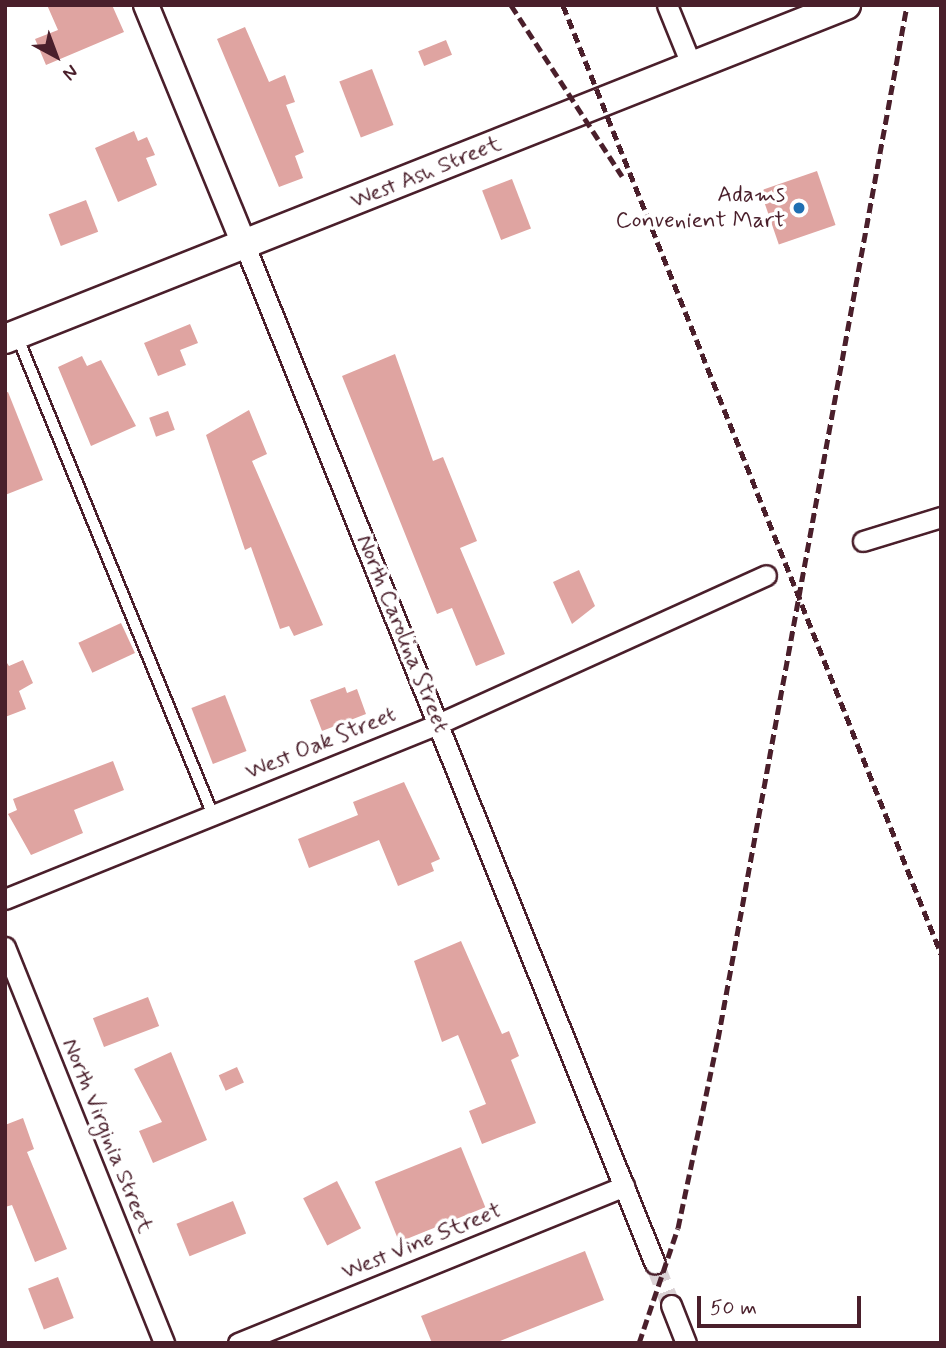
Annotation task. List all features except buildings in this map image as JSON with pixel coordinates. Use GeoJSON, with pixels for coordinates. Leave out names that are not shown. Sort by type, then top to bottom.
{"type":"FeatureCollection","features":[{"type":"Feature","properties":{"kind":"main road","name":"West Ash Street"},"geometry":{"type":"LineString","coordinates":[[11,337],[245,246],[691,64],[846,5]]}},
{"type":"Feature","properties":{"kind":"street","name":"North Carolina Street"},"geometry":{"type":"LineString","coordinates":[[146,5],[655,1264]]}},
{"type":"Feature","properties":{"kind":"street"},"geometry":{"type":"LineString","coordinates":[[667,5],[691,64]]}},
{"type":"Feature","properties":{"kind":"street"},"geometry":{"type":"LineString","coordinates":[[863,541],[941,517]]}},
{"type":"Feature","properties":{"kind":"street","name":"West Oak Street"},"geometry":{"type":"LineString","coordinates":[[5,899],[438,724],[766,575]]}},
{"type":"Feature","properties":{"kind":"street","name":"North Virginia Street"},"geometry":{"type":"LineString","coordinates":[[5,947],[164,1343]]}},
{"type":"Feature","properties":{"kind":"street","name":"West Vine Street"},"geometry":{"type":"LineString","coordinates":[[238,1343],[624,1186]]}},
{"type":"Feature","properties":{"kind":"street"},"geometry":{"type":"LineString","coordinates":[[671,1305],[686,1343]]}},
{"type":"Feature","properties":{"kind":"lane"},"geometry":{"type":"LineString","coordinates":[[11,337],[213,815]]}},
{"type":"Feature","properties":{"kind":"tunnel"},"geometry":{"type":"LineString","coordinates":[[655,1264],[671,1305]]}},
{"type":"Feature","properties":{"kind":"railway"},"geometry":{"type":"LineString","coordinates":[[511,5],[622,176]]}},
{"type":"Feature","properties":{"kind":"railway"},"geometry":{"type":"LineString","coordinates":[[563,5],[941,954]]}},
{"type":"Feature","properties":{"kind":"railway"},"geometry":{"type":"LineString","coordinates":[[639,1343],[678,1228],[718,1039],[907,5]]}},
{"type":"Feature","properties":{"kind":"place","name":"Adams Convenient Mart"},"geometry":{"type":"Point","coordinates":[799,208]}}]}
